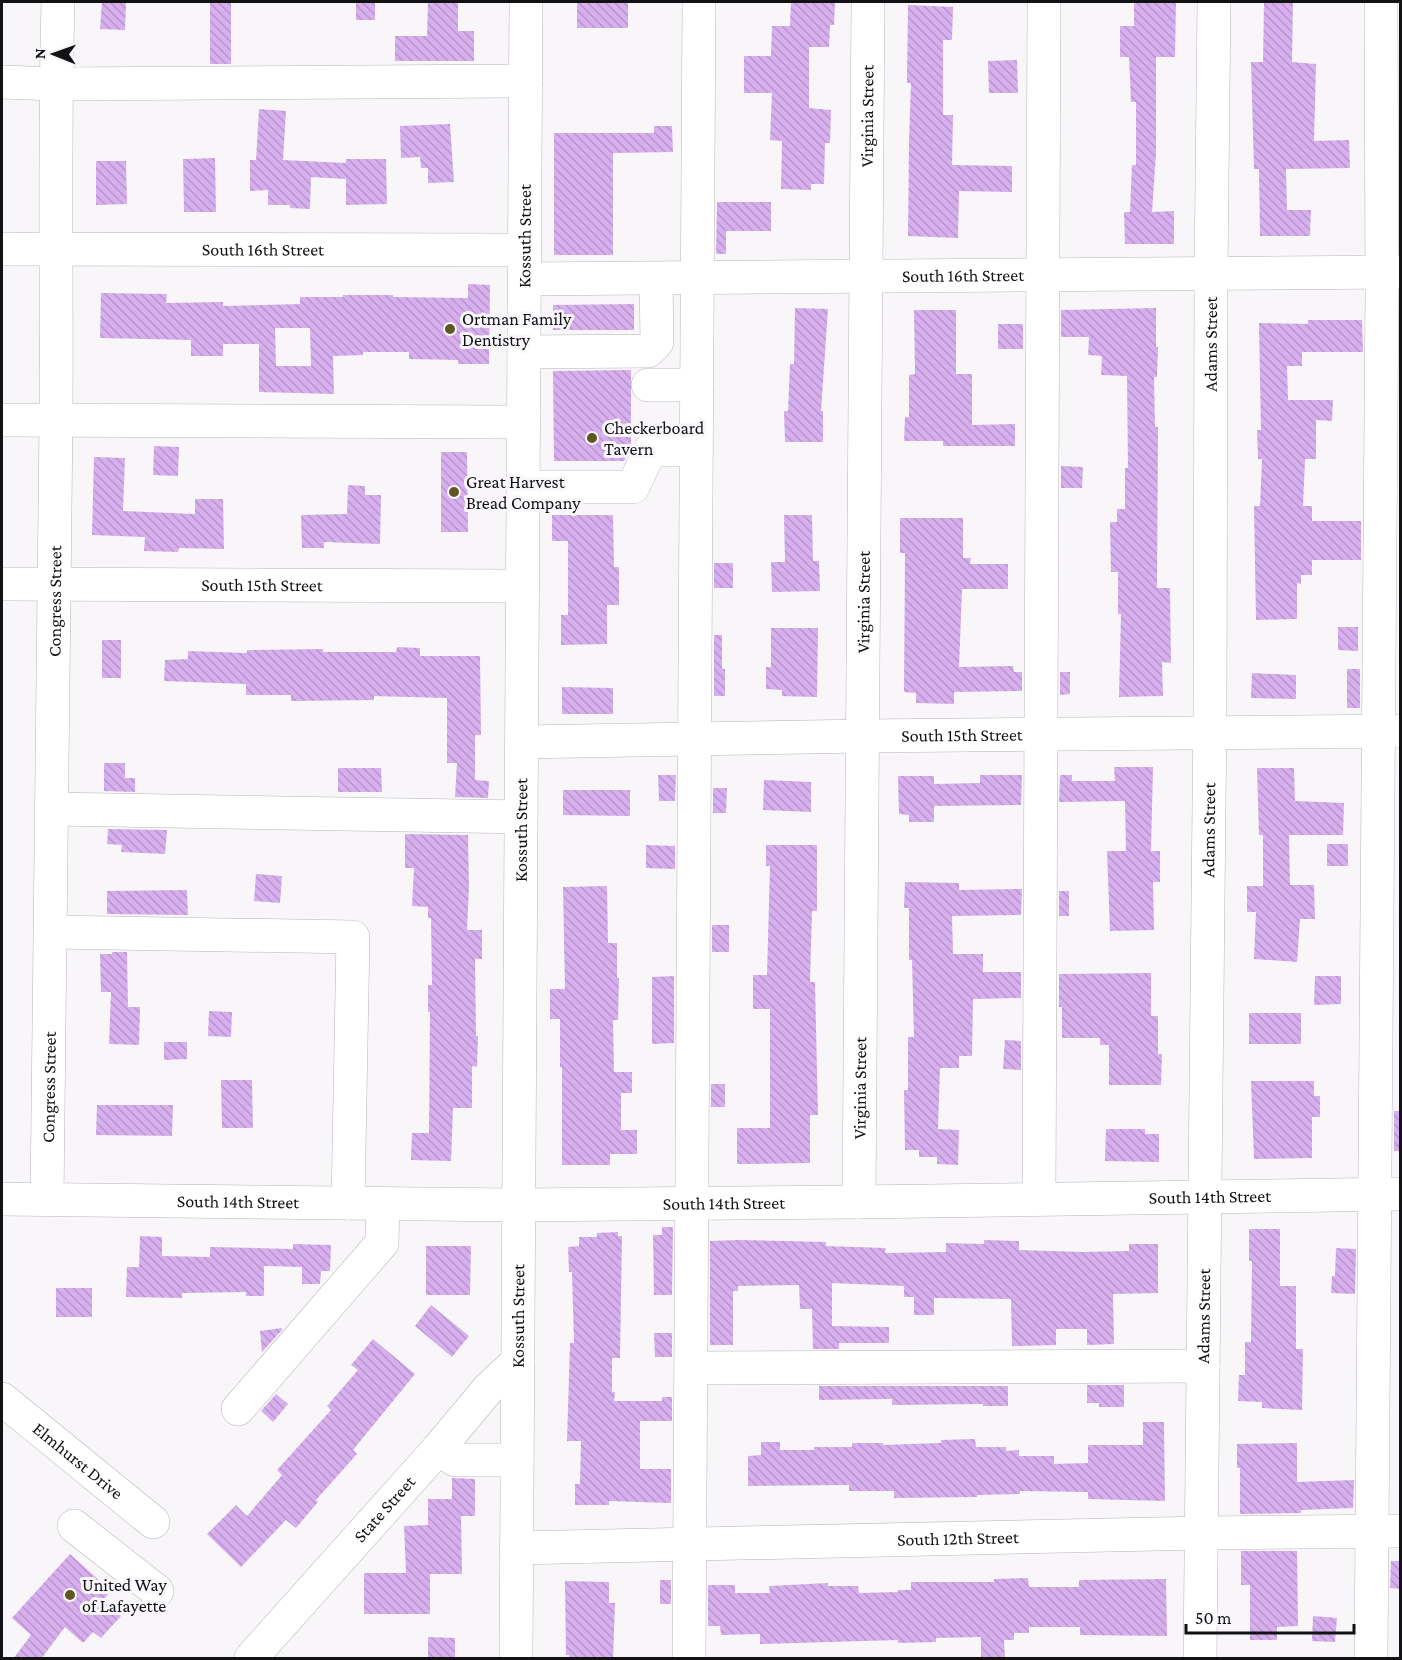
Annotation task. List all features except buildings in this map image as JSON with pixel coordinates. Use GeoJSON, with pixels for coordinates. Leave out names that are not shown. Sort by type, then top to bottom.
{"type":"FeatureCollection","features":[{"type":"Feature","properties":{"kind":"street","name":"Congress Street"},"geometry":{"type":"LineString","coordinates":[[47,1199],[52,932],[58,2]]}},
{"type":"Feature","properties":{"kind":"street","name":"Kossuth Street"},"geometry":{"type":"LineString","coordinates":[[516,1659],[526,2]]}},
{"type":"Feature","properties":{"kind":"street"},"geometry":{"type":"LineString","coordinates":[[689,1659],[699,2]]}},
{"type":"Feature","properties":{"kind":"street","name":"Virginia Street"},"geometry":{"type":"LineString","coordinates":[[859,1202],[868,2]]}},
{"type":"Feature","properties":{"kind":"street"},"geometry":{"type":"LineString","coordinates":[[1039,1199],[1044,2]]}},
{"type":"Feature","properties":{"kind":"street","name":"Adams Street"},"geometry":{"type":"LineString","coordinates":[[1200,1659],[1203,1533],[1214,2]]}},
{"type":"Feature","properties":{"kind":"street"},"geometry":{"type":"LineString","coordinates":[[1371,1659],[1386,1531],[1391,272],[1381,2]]}},
{"type":"Feature","properties":{"kind":"street"},"geometry":{"type":"LineString","coordinates":[[2,82],[56,84],[526,81]]}},
{"type":"Feature","properties":{"kind":"street","name":"South 16th Street"},"geometry":{"type":"LineString","coordinates":[[2,249],[525,265],[656,279],[1391,272]]}},
{"type":"Feature","properties":{"kind":"street"},"geometry":{"type":"LineString","coordinates":[[524,352],[648,351],[657,342],[656,279]]}},
{"type":"Feature","properties":{"kind":"street"},"geometry":{"type":"LineString","coordinates":[[648,385],[697,385]]}},
{"type":"Feature","properties":{"kind":"street"},"geometry":{"type":"LineString","coordinates":[[2,420],[524,422]]}},
{"type":"Feature","properties":{"kind":"street"},"geometry":{"type":"LineString","coordinates":[[523,487],[633,487],[650,450],[696,450]]}},
{"type":"Feature","properties":{"kind":"street","name":"South 15th Street"},"geometry":{"type":"LineString","coordinates":[[2,584],[523,586]]}},
{"type":"Feature","properties":{"kind":"street","name":"South 15th Street"},"geometry":{"type":"LineString","coordinates":[[522,742],[864,736],[1389,732]]}},
{"type":"Feature","properties":{"kind":"street"},"geometry":{"type":"LineString","coordinates":[[52,809],[521,817]]}},
{"type":"Feature","properties":{"kind":"street"},"geometry":{"type":"LineString","coordinates":[[52,932],[353,937],[348,1203]]}},
{"type":"Feature","properties":{"kind":"street","name":"South 14th Street"},"geometry":{"type":"LineString","coordinates":[[2,1199],[519,1205],[1387,1194]]}},
{"type":"Feature","properties":{"kind":"street"},"geometry":{"type":"LineString","coordinates":[[238,1409],[382,1243],[383,1204]]}},
{"type":"Feature","properties":{"kind":"street","name":"State Street"},"geometry":{"type":"LineString","coordinates":[[251,1659],[438,1449],[489,1388],[518,1361]]}},
{"type":"Feature","properties":{"kind":"street"},"geometry":{"type":"LineString","coordinates":[[691,1368],[1203,1366]]}},
{"type":"Feature","properties":{"kind":"street","name":"Elmhurst Drive"},"geometry":{"type":"LineString","coordinates":[[2,1399],[153,1522]]}},
{"type":"Feature","properties":{"kind":"street"},"geometry":{"type":"LineString","coordinates":[[438,1449],[455,1460],[517,1460]]}},
{"type":"Feature","properties":{"kind":"street"},"geometry":{"type":"LineString","coordinates":[[74,1526],[157,1590]]}},
{"type":"Feature","properties":{"kind":"street","name":"South 12th Street"},"geometry":{"type":"LineString","coordinates":[[516,1548],[1386,1531]]}},
{"type":"Feature","properties":{"kind":"place","name":"Ortman Family Dentistry"},"geometry":{"type":"Point","coordinates":[450,329]}},
{"type":"Feature","properties":{"kind":"place","name":"Checkerboard Tavern"},"geometry":{"type":"Point","coordinates":[592,438]}},
{"type":"Feature","properties":{"kind":"place","name":"Great Harvest Bread Company"},"geometry":{"type":"Point","coordinates":[454,492]}},
{"type":"Feature","properties":{"kind":"place","name":"United Way of Lafayette"},"geometry":{"type":"Point","coordinates":[70,1595]}}]}
